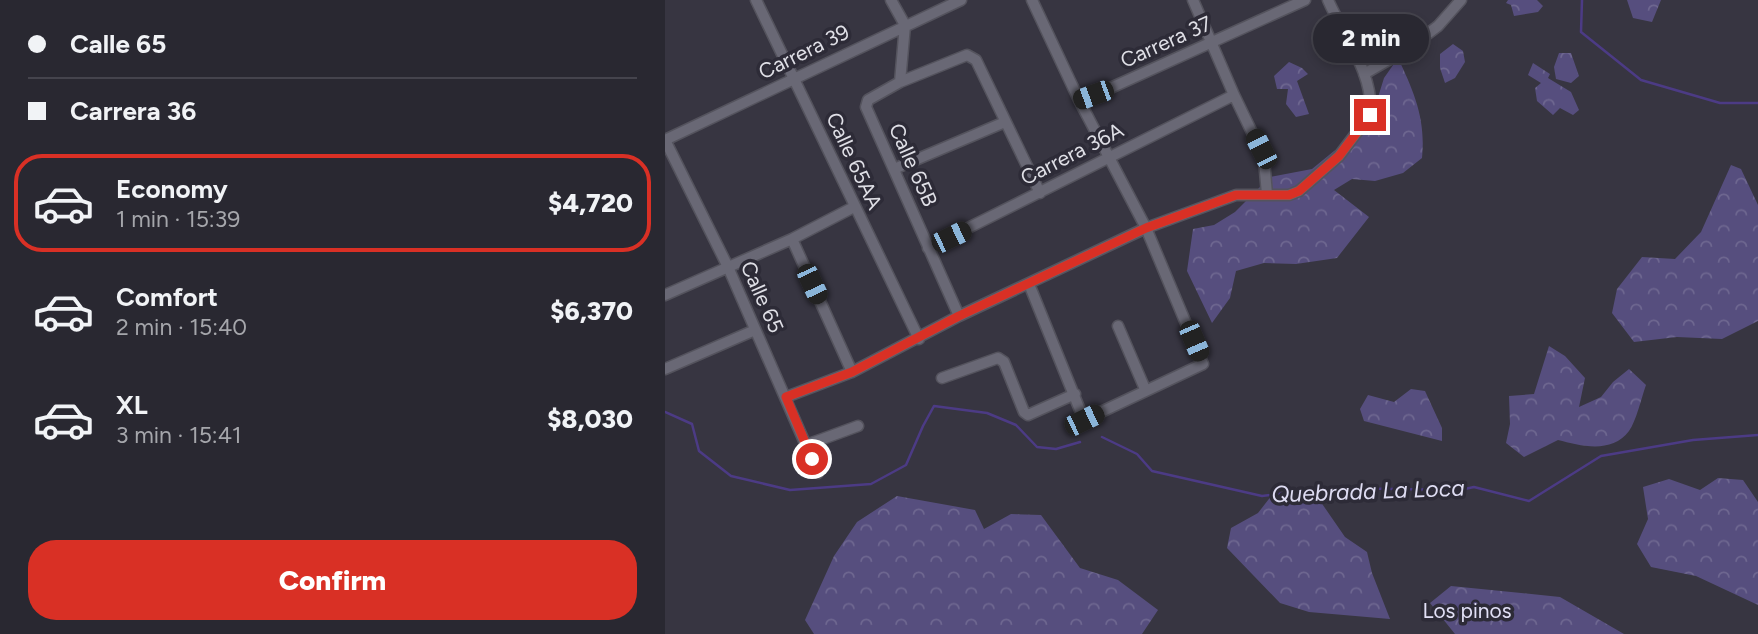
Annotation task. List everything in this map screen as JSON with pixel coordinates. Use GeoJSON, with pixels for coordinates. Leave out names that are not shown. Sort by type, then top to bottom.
{"type":"FeatureCollection","features":[{"type":"Feature","properties":{"kind":"street","name":"Calle 65AA"},"geometry":{"type":"LineString","coordinates":[[756,0],[919,339]]}},
{"type":"Feature","properties":{"kind":"street"},"geometry":{"type":"LineString","coordinates":[[891,0],[905,25],[900,82],[967,55],[976,60],[1040,193]]}},
{"type":"Feature","properties":{"kind":"street","name":"Carrera 39"},"geometry":{"type":"LineString","coordinates":[[665,140],[961,0]]}},
{"type":"Feature","properties":{"kind":"street"},"geometry":{"type":"LineString","coordinates":[[1029,284],[1084,420],[1203,364],[1146,228],[1079,100],[1032,0]]}},
{"type":"Feature","properties":{"kind":"street"},"geometry":{"type":"LineString","coordinates":[[1193,0],[1234,95],[1261,149],[1267,194]]}},
{"type":"Feature","properties":{"kind":"street","name":"Carrera 37"},"geometry":{"type":"LineString","coordinates":[[1079,100],[1305,0]]}},
{"type":"Feature","properties":{"kind":"street"},"geometry":{"type":"LineString","coordinates":[[786,397],[852,372],[959,316],[1146,228],[1236,195],[1289,195],[1299,191],[1339,156],[1370,115],[1364,74],[1328,0]]}},
{"type":"Feature","properties":{"kind":"street"},"geometry":{"type":"LineString","coordinates":[[1364,74],[1409,48],[1438,26],[1461,0]]}},
{"type":"Feature","properties":{"kind":"street","name":"Calle 65B"},"geometry":{"type":"LineString","coordinates":[[900,82],[871,96],[866,107],[959,316]]}},
{"type":"Feature","properties":{"kind":"street","name":"Carrera 36A"},"geometry":{"type":"LineString","coordinates":[[928,248],[1234,95]]}},
{"type":"Feature","properties":{"kind":"street"},"geometry":{"type":"LineString","coordinates":[[894,169],[1005,122]]}},
{"type":"Feature","properties":{"kind":"street","name":"Calle 65"},"geometry":{"type":"LineString","coordinates":[[665,140],[728,267],[818,473]]}},
{"type":"Feature","properties":{"kind":"street"},"geometry":{"type":"LineString","coordinates":[[665,295],[792,239],[854,207]]}},
{"type":"Feature","properties":{"kind":"street"},"geometry":{"type":"LineString","coordinates":[[792,239],[852,372]]}},
{"type":"Feature","properties":{"kind":"street"},"geometry":{"type":"LineString","coordinates":[[1118,326],[1145,389]]}},
{"type":"Feature","properties":{"kind":"street"},"geometry":{"type":"LineString","coordinates":[[665,369],[755,330]]}},
{"type":"Feature","properties":{"kind":"street"},"geometry":{"type":"LineString","coordinates":[[942,378],[998,358],[1004,362],[1024,412],[1028,415],[1075,394]]}},
{"type":"Feature","properties":{"kind":"street"},"geometry":{"type":"LineString","coordinates":[[806,445],[858,425]]}},
{"type":"Feature","properties":{"kind":"green space"},"geometry":{"type":"Polygon","coordinates":[[[1508,0],[1537,0],[1543,6],[1538,12],[1514,16],[1511,5],[1506,3],[1508,0]]]}},
{"type":"Feature","properties":{"kind":"green space"},"geometry":{"type":"Polygon","coordinates":[[[1627,0],[1661,0],[1652,22],[1633,18],[1627,0]]]}},
{"type":"Feature","properties":{"kind":"green space"},"geometry":{"type":"Polygon","coordinates":[[[1453,44],[1463,51],[1465,62],[1455,78],[1445,83],[1440,68],[1440,54],[1453,44]]]}},
{"type":"Feature","properties":{"kind":"green space"},"geometry":{"type":"Polygon","coordinates":[[[1559,53],[1571,53],[1579,76],[1571,83],[1556,79],[1554,67],[1559,53]]]}},
{"type":"Feature","properties":{"kind":"green space"},"geometry":{"type":"Polygon","coordinates":[[[1398,58],[1420,118],[1422,158],[1403,173],[1375,181],[1352,179],[1334,190],[1369,217],[1337,258],[1296,264],[1264,263],[1236,271],[1230,298],[1212,323],[1187,271],[1193,229],[1214,225],[1235,212],[1270,177],[1312,169],[1334,151],[1361,135],[1375,107],[1384,78],[1398,58]]]}},
{"type":"Feature","properties":{"kind":"green space"},"geometry":{"type":"Polygon","coordinates":[[[1289,62],[1308,74],[1297,81],[1309,114],[1296,117],[1286,104],[1288,89],[1277,89],[1274,76],[1289,62]]]}},
{"type":"Feature","properties":{"kind":"green space"},"geometry":{"type":"Polygon","coordinates":[[[1533,63],[1550,74],[1548,78],[1571,92],[1579,110],[1573,115],[1560,108],[1553,115],[1537,101],[1535,88],[1541,83],[1528,75],[1533,63]]]}},
{"type":"Feature","properties":{"kind":"green space"},"geometry":{"type":"Polygon","coordinates":[[[1731,165],[1741,169],[1758,205],[1758,321],[1722,339],[1677,337],[1634,342],[1612,313],[1617,289],[1642,257],[1675,259],[1701,232],[1731,165]]]}},
{"type":"Feature","properties":{"kind":"green space"},"geometry":{"type":"Polygon","coordinates":[[[1549,346],[1565,356],[1585,378],[1579,407],[1601,397],[1613,382],[1629,369],[1646,385],[1634,422],[1622,438],[1605,446],[1558,440],[1524,457],[1506,443],[1510,424],[1509,396],[1534,394],[1549,346]]]}},
{"type":"Feature","properties":{"kind":"green space"},"geometry":{"type":"Polygon","coordinates":[[[1411,389],[1425,391],[1442,428],[1442,441],[1364,421],[1360,409],[1368,395],[1394,402],[1411,389]]]}},
{"type":"Feature","properties":{"kind":"green space"},"geometry":{"type":"Polygon","coordinates":[[[1718,478],[1743,480],[1758,502],[1758,605],[1696,576],[1651,567],[1637,544],[1648,519],[1643,487],[1669,479],[1700,490],[1718,478]]]}},
{"type":"Feature","properties":{"kind":"green space"},"geometry":{"type":"Polygon","coordinates":[[[1272,495],[1316,495],[1345,537],[1367,552],[1390,619],[1309,612],[1280,603],[1227,548],[1231,528],[1258,513],[1272,495]]]}},
{"type":"Feature","properties":{"kind":"green space"},"geometry":{"type":"Polygon","coordinates":[[[897,496],[975,510],[984,529],[1011,514],[1041,515],[1080,568],[1118,580],[1158,610],[1142,634],[814,634],[805,620],[834,556],[857,522],[897,496]]]}},
{"type":"Feature","properties":{"kind":"green space","name":"Los pinos"},"geometry":{"type":"Polygon","coordinates":[[[1451,586],[1560,597],[1624,634],[1455,634],[1430,603],[1451,586]]]}},
{"type":"Feature","properties":{"kind":"waterway"},"geometry":{"type":"LineString","coordinates":[[1582,0],[1581,32],[1641,80],[1720,103],[1758,103]]}},
{"type":"Feature","properties":{"kind":"waterway","name":"Quebrada La Loca"},"geometry":{"type":"LineString","coordinates":[[665,412],[692,424],[699,451],[731,476],[790,490],[871,484],[906,465],[934,406],[987,413],[1016,425],[1037,447],[1056,449],[1080,442]]}},
{"type":"Feature","properties":{"kind":"waterway","name":"Quebrada La Loca"},"geometry":{"type":"LineString","coordinates":[[1102,437],[1137,454],[1152,471],[1262,496],[1330,488],[1460,490],[1474,487],[1529,501],[1601,456],[1693,440],[1758,435]]}},
{"type":"Feature","properties":{"kind":"route"},"geometry":{"type":"LineString","coordinates":[[812,459],[786,397],[852,372],[959,316],[1146,228],[1236,195],[1284,196],[1299,191],[1339,156],[1370,115]]}}]}
